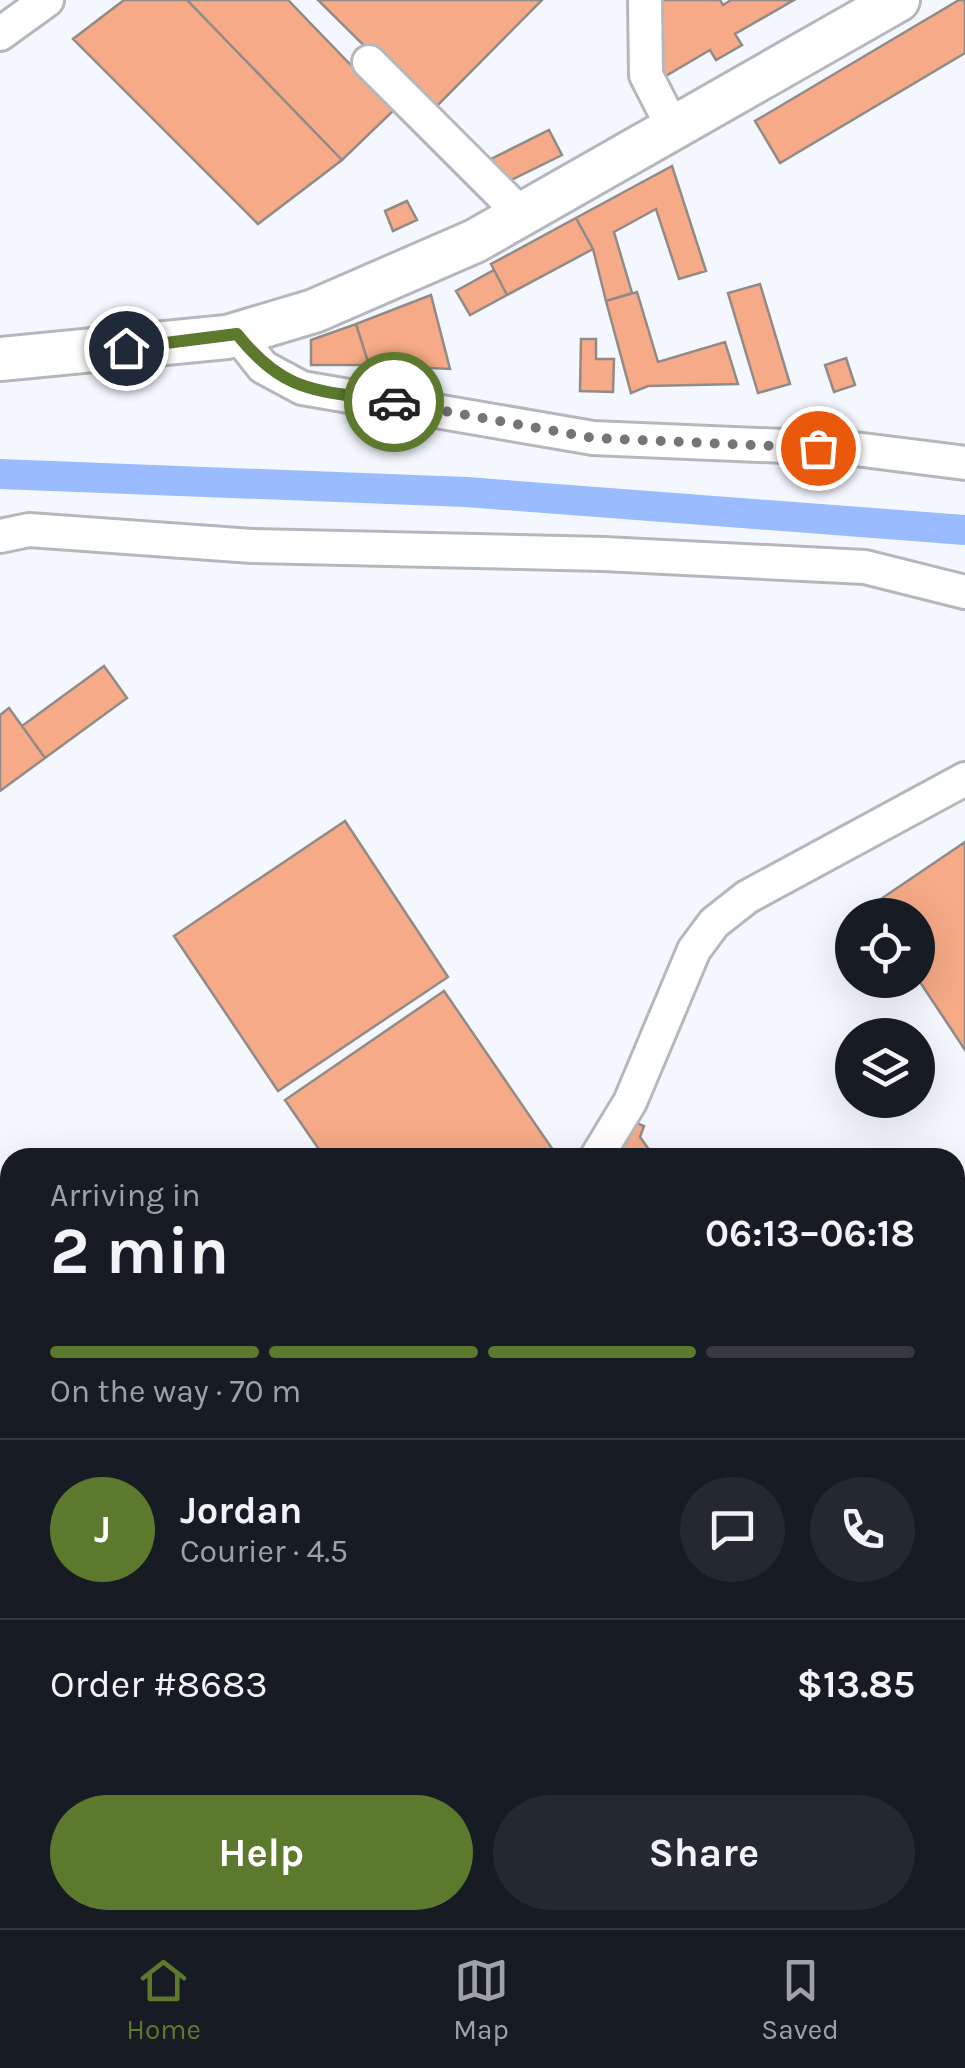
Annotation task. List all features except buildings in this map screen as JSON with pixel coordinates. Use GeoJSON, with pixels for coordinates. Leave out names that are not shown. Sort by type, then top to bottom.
{"type":"FeatureCollection","features":[{"type":"Feature","properties":{"kind":"main road"},"geometry":{"type":"LineString","coordinates":[[0,359],[237,334],[314,311],[475,240],[898,0]]}},
{"type":"Feature","properties":{"kind":"lane"},"geometry":{"type":"LineString","coordinates":[[0,34],[48,0]]}},
{"type":"Feature","properties":{"kind":"lane"},"geometry":{"type":"LineString","coordinates":[[645,0],[646,76],[673,128]]}},
{"type":"Feature","properties":{"kind":"lane"},"geometry":{"type":"LineString","coordinates":[[369,62],[521,214]]}},
{"type":"Feature","properties":{"kind":"lane"},"geometry":{"type":"LineString","coordinates":[[237,334],[263,367],[302,388],[593,438],[855,450],[965,463]]}},
{"type":"Feature","properties":{"kind":"lane"},"geometry":{"type":"LineString","coordinates":[[0,536],[29,530],[252,546],[604,554],[865,568],[963,593]]}},
{"type":"Feature","properties":{"kind":"lane"},"geometry":{"type":"LineString","coordinates":[[602,1148],[630,1102],[694,950],[714,923],[748,897],[965,780]]}},
{"type":"Feature","properties":{"kind":"waterway"},"geometry":{"type":"LineString","coordinates":[[0,474],[466,492],[965,530]]}},
{"type":"Feature","properties":{"kind":"way so far"},"geometry":{"type":"LineString","coordinates":[[394,402],[593,438],[818,448]]}},
{"type":"Feature","properties":{"kind":"route"},"geometry":{"type":"LineString","coordinates":[[126,348],[237,334],[263,367],[302,388],[394,402]]}}]}
